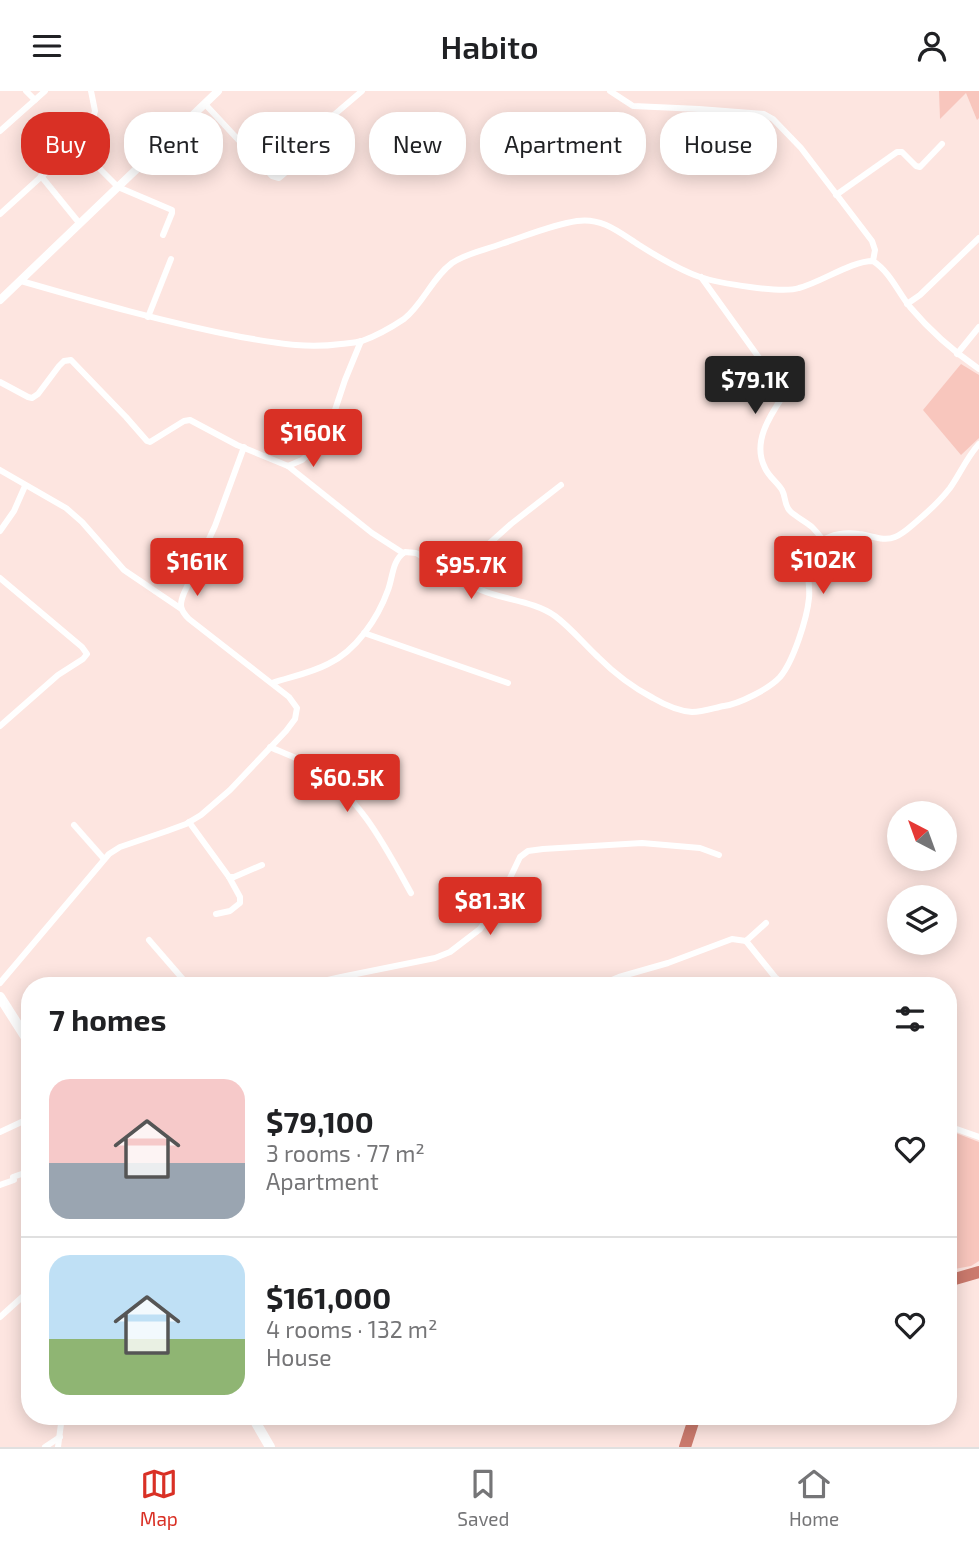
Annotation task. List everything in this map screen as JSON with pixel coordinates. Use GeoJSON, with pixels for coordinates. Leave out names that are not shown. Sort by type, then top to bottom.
{"type":"FeatureCollection","features":[{"type":"Feature","properties":{"kind":"highway"},"geometry":{"type":"LineString","coordinates":[[1,1002],[21,1031]]}},
{"type":"Feature","properties":{"kind":"highway"},"geometry":{"type":"LineString","coordinates":[[257,1425],[270,1447]]}},
{"type":"Feature","properties":{"kind":"main road"},"geometry":{"type":"LineString","coordinates":[[0,300],[218,91]]}},
{"type":"Feature","properties":{"kind":"street"},"geometry":{"type":"LineString","coordinates":[[26,91],[35,100]]}},
{"type":"Feature","properties":{"kind":"street"},"geometry":{"type":"LineString","coordinates":[[0,131],[45,91]]}},
{"type":"Feature","properties":{"kind":"street"},"geometry":{"type":"LineString","coordinates":[[91,91],[95,112]]}},
{"type":"Feature","properties":{"kind":"street"},"geometry":{"type":"LineString","coordinates":[[205,104],[272,176],[279,178],[292,166],[321,126],[362,91]]}},
{"type":"Feature","properties":{"kind":"street"},"geometry":{"type":"LineString","coordinates":[[610,91],[634,106],[764,114],[773,119],[802,148],[872,241],[875,250],[873,261]]}},
{"type":"Feature","properties":{"kind":"street"},"geometry":{"type":"LineString","coordinates":[[836,195],[897,152],[902,152],[920,167],[942,144]]}},
{"type":"Feature","properties":{"kind":"street"},"geometry":{"type":"LineString","coordinates":[[106,175],[118,187],[172,210],[163,235]]}},
{"type":"Feature","properties":{"kind":"street"},"geometry":{"type":"LineString","coordinates":[[1,211],[41,176],[80,224]]}},
{"type":"Feature","properties":{"kind":"street"},"geometry":{"type":"LineString","coordinates":[[21,281],[204,330],[303,347],[324,347],[361,341],[404,318],[439,276],[452,264],[470,254],[553,227],[587,220],[612,227],[665,260],[701,277],[735,284],[780,290],[797,289],[861,262],[873,261],[883,269],[930,331],[979,369]]}},
{"type":"Feature","properties":{"kind":"street"},"geometry":{"type":"LineString","coordinates":[[907,304],[920,295],[979,238]]}},
{"type":"Feature","properties":{"kind":"street"},"geometry":{"type":"LineString","coordinates":[[148,317],[171,258]]}},
{"type":"Feature","properties":{"kind":"street"},"geometry":{"type":"LineString","coordinates":[[701,277],[780,387],[783,396],[769,417],[762,440],[764,466],[784,495],[790,512],[811,527],[823,540]]}},
{"type":"Feature","properties":{"kind":"street"},"geometry":{"type":"LineString","coordinates":[[957,353],[979,327]]}},
{"type":"Feature","properties":{"kind":"street"},"geometry":{"type":"LineString","coordinates":[[288,466],[302,460],[320,444],[361,341]]}},
{"type":"Feature","properties":{"kind":"street"},"geometry":{"type":"LineString","coordinates":[[0,381],[33,398],[64,361],[71,360],[146,441],[150,442],[190,420],[288,466],[402,554]]}},
{"type":"Feature","properties":{"kind":"street"},"geometry":{"type":"LineString","coordinates":[[272,683],[328,664],[346,652],[364,633],[384,599],[396,561],[405,552],[416,553],[477,589],[555,616],[620,677],[639,691],[676,709],[700,711],[730,705],[766,688],[781,676],[804,624],[809,598],[810,552],[827,537],[836,535],[857,533],[892,539],[904,532],[933,507],[952,485],[979,444]]}},
{"type":"Feature","properties":{"kind":"street"},"geometry":{"type":"LineString","coordinates":[[181,609],[180,603],[215,526],[244,447]]}},
{"type":"Feature","properties":{"kind":"street"},"geometry":{"type":"LineString","coordinates":[[0,470],[66,508],[82,522],[124,570],[181,609],[189,619],[289,697],[297,708],[295,719],[286,731],[230,790],[201,815],[167,831],[120,847],[104,859],[0,983]]}},
{"type":"Feature","properties":{"kind":"street"},"geometry":{"type":"LineString","coordinates":[[454,575],[510,524],[561,485]]}},
{"type":"Feature","properties":{"kind":"street"},"geometry":{"type":"LineString","coordinates":[[0,531],[24,486]]}},
{"type":"Feature","properties":{"kind":"street"},"geometry":{"type":"LineString","coordinates":[[0,577],[82,647],[87,655],[58,675],[0,726]]}},
{"type":"Feature","properties":{"kind":"street"},"geometry":{"type":"LineString","coordinates":[[364,633],[508,683]]}},
{"type":"Feature","properties":{"kind":"street"},"geometry":{"type":"LineString","coordinates":[[270,747],[311,765],[334,781],[357,805],[378,834],[411,893]]}},
{"type":"Feature","properties":{"kind":"street"},"geometry":{"type":"LineString","coordinates":[[188,822],[229,877],[240,897],[240,903],[230,911],[216,914]]}},
{"type":"Feature","properties":{"kind":"street"},"geometry":{"type":"LineString","coordinates":[[74,825],[104,859]]}},
{"type":"Feature","properties":{"kind":"street"},"geometry":{"type":"LineString","coordinates":[[341,977],[435,958],[450,952],[472,936],[487,920],[504,892],[517,862],[528,851],[642,843],[700,848],[719,855]]}},
{"type":"Feature","properties":{"kind":"street"},"geometry":{"type":"LineString","coordinates":[[229,877],[262,865]]}},
{"type":"Feature","properties":{"kind":"street"},"geometry":{"type":"LineString","coordinates":[[746,941],[766,923]]}},
{"type":"Feature","properties":{"kind":"street"},"geometry":{"type":"LineString","coordinates":[[619,977],[668,963],[732,939],[746,941],[775,977]]}},
{"type":"Feature","properties":{"kind":"street"},"geometry":{"type":"LineString","coordinates":[[149,940],[181,977]]}},
{"type":"Feature","properties":{"kind":"street"},"geometry":{"type":"LineString","coordinates":[[0,1132],[21,1122]]}},
{"type":"Feature","properties":{"kind":"street"},"geometry":{"type":"LineString","coordinates":[[957,1129],[979,1137]]}},
{"type":"Feature","properties":{"kind":"street"},"geometry":{"type":"LineString","coordinates":[[0,1185],[21,1174]]}},
{"type":"Feature","properties":{"kind":"street"},"geometry":{"type":"LineString","coordinates":[[0,1317],[21,1298]]}},
{"type":"Feature","properties":{"kind":"street"},"geometry":{"type":"LineString","coordinates":[[58,1447],[61,1425]]}},
{"type":"Feature","properties":{"kind":"street"},"geometry":{"type":"LineString","coordinates":[[45,1447],[60,1437]]}},
{"type":"Feature","properties":{"kind":"shaded area"},"geometry":{"type":"Polygon","coordinates":[[[939,91],[979,91],[979,118],[977,120],[966,93],[940,119],[939,91]]]}},
{"type":"Feature","properties":{"kind":"shaded area"},"geometry":{"type":"Polygon","coordinates":[[[961,364],[979,375],[979,438],[961,455],[923,410],[961,364]]]}},
{"type":"Feature","properties":{"kind":"shaded area"},"geometry":{"type":"Polygon","coordinates":[[[957,1133],[979,1142],[979,1261],[971,1266],[957,1269],[957,1133]]]}},
{"type":"Feature","properties":{"kind":"waterway"},"geometry":{"type":"LineString","coordinates":[[957,1278],[979,1272]]}},
{"type":"Feature","properties":{"kind":"waterway"},"geometry":{"type":"LineString","coordinates":[[685,1447],[692,1425]]}}]}
